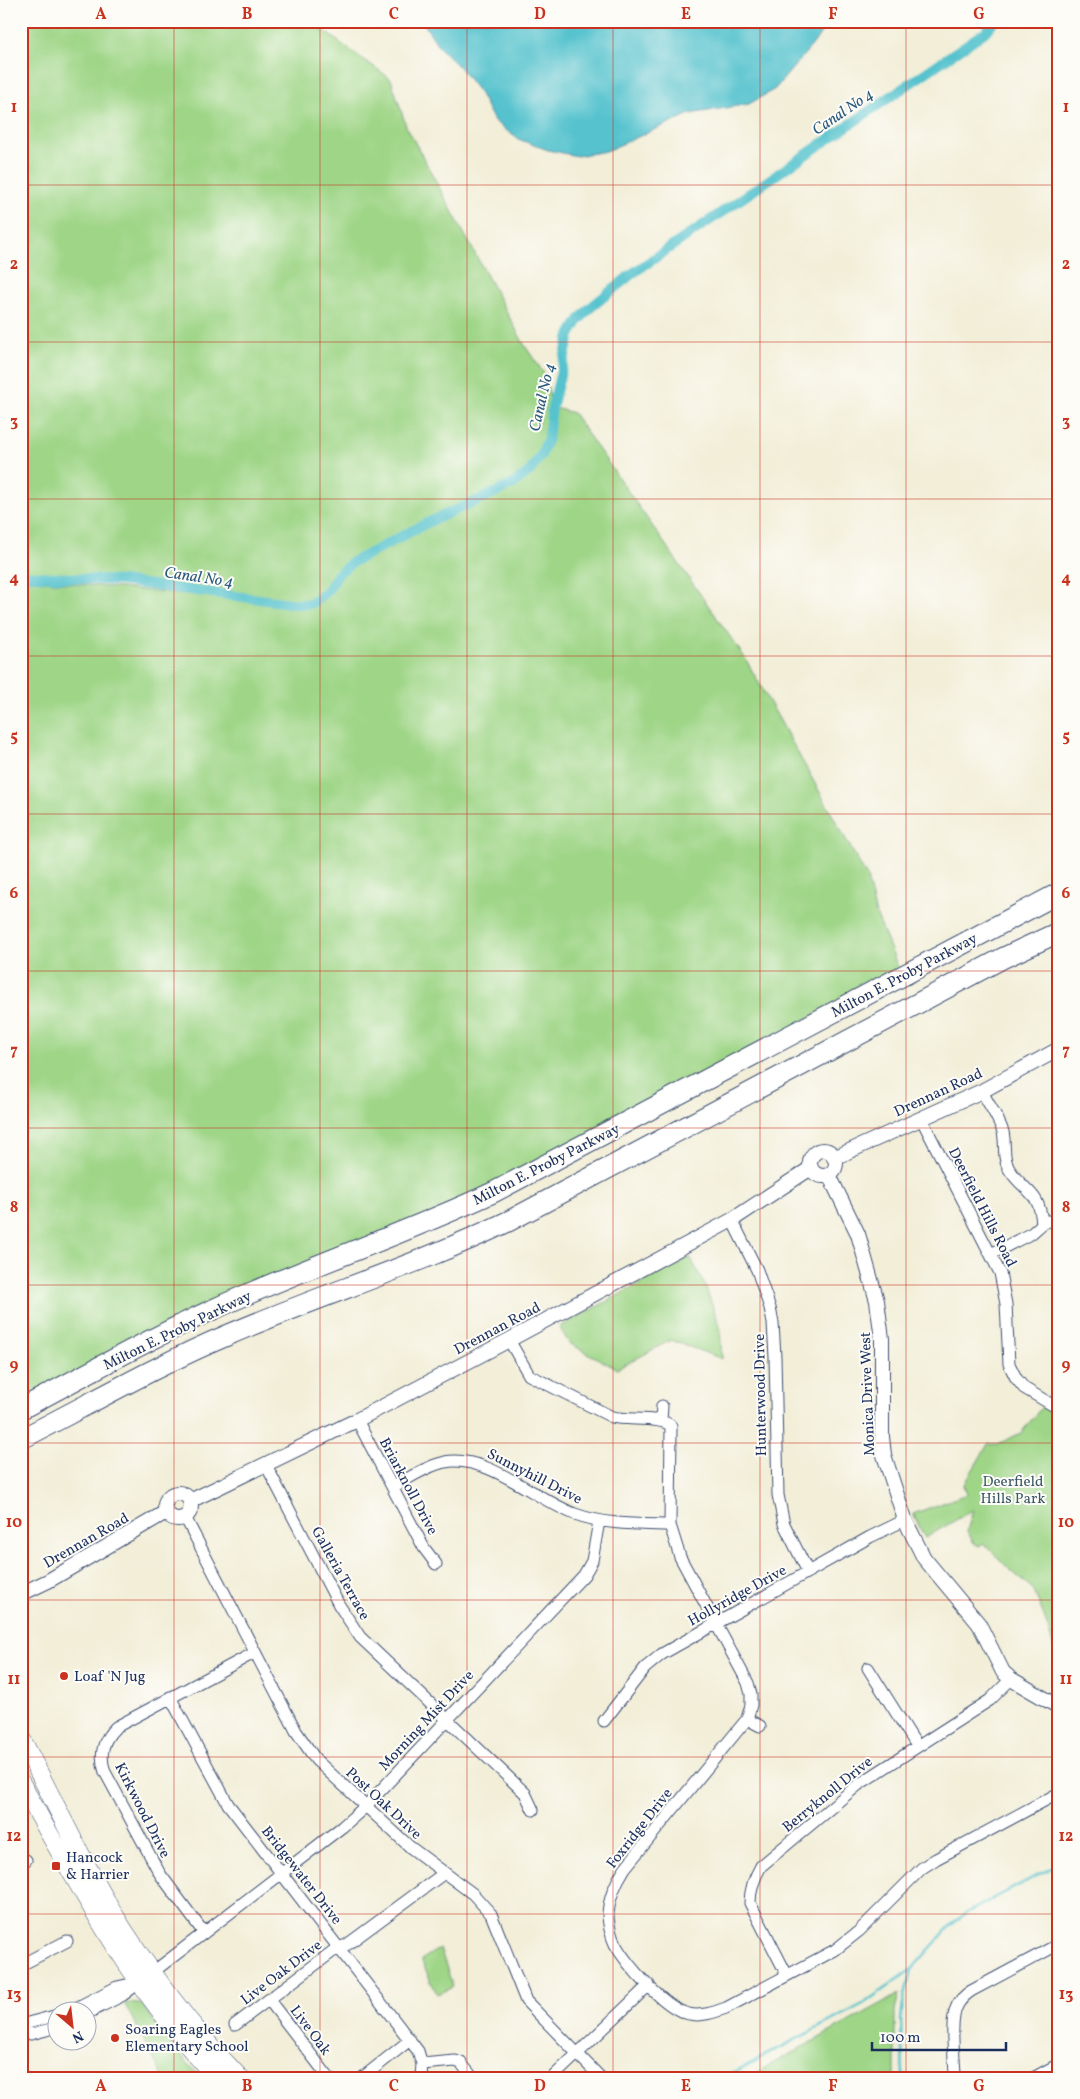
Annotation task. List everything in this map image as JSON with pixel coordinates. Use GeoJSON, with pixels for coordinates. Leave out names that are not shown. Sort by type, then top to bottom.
{"type":"FeatureCollection","features":[{"type":"Feature","properties":{"kind":"highway","name":"Milton E. Proby Parkway"},"geometry":{"type":"LineString","coordinates":[[21,1409],[215,1308],[434,1219],[494,1192],[1059,893]]}},
{"type":"Feature","properties":{"kind":"highway","name":"Milton E. Proby Parkway"},"geometry":{"type":"LineString","coordinates":[[21,1439],[190,1352],[229,1334],[445,1250],[502,1225],[1003,958],[1059,932]]}},
{"type":"Feature","properties":{"kind":"main road"},"geometry":{"type":"LineString","coordinates":[[21,1738],[113,1911],[166,2020],[217,2078]]}},
{"type":"Feature","properties":{"kind":"main road"},"geometry":{"type":"LineString","coordinates":[[21,1783],[94,1914],[146,1977],[197,2029],[240,2078]]}},
{"type":"Feature","properties":{"kind":"street","name":"Drennan Road"},"geometry":{"type":"LineString","coordinates":[[834,1158],[982,1091],[1057,1053]]}},
{"type":"Feature","properties":{"kind":"street"},"geometry":{"type":"LineString","coordinates":[[982,1091],[1003,1132],[1004,1160],[1010,1172],[1032,1193],[1041,1211],[1042,1224]]}},
{"type":"Feature","properties":{"kind":"street","name":"Deerfield Hills Road"},"geometry":{"type":"LineString","coordinates":[[921,1118],[1000,1273],[1004,1287],[1009,1364],[1024,1388],[1059,1409]]}},
{"type":"Feature","properties":{"kind":"street"},"geometry":{"type":"LineString","coordinates":[[824,1150],[832,1154],[834,1158],[834,1169],[828,1174],[816,1174],[811,1168],[811,1160],[816,1152],[824,1150]]}},
{"type":"Feature","properties":{"kind":"street","name":"Drennan Road"},"geometry":{"type":"LineString","coordinates":[[190,1501],[357,1420],[509,1340],[732,1220],[811,1168]]}},
{"type":"Feature","properties":{"kind":"street","name":"Monica Drive West"},"geometry":{"type":"LineString","coordinates":[[828,1174],[858,1234],[875,1292],[882,1339],[882,1437],[884,1455],[905,1520],[924,1558],[979,1624],[988,1638],[1003,1672],[1011,1679],[1059,1708]]}},
{"type":"Feature","properties":{"kind":"street","name":"Hunterwood Drive"},"geometry":{"type":"LineString","coordinates":[[732,1220],[757,1270],[770,1308],[776,1357],[778,1495],[784,1524],[808,1572]]}},
{"type":"Feature","properties":{"kind":"street"},"geometry":{"type":"LineString","coordinates":[[991,1254],[1032,1233],[1048,1221],[1059,1222]]}},
{"type":"Feature","properties":{"kind":"street"},"geometry":{"type":"LineString","coordinates":[[509,1340],[524,1369],[536,1380],[612,1418],[624,1420],[661,1420],[662,1406]]}},
{"type":"Feature","properties":{"kind":"street","name":"Briarknoll Drive"},"geometry":{"type":"LineString","coordinates":[[357,1420],[424,1548],[436,1564]]}},
{"type":"Feature","properties":{"kind":"street","name":"Foxridge Drive"},"geometry":{"type":"LineString","coordinates":[[661,1420],[671,1426],[670,1525],[680,1557],[748,1682],[752,1694],[747,1719],[625,1868],[616,1883],[608,1914],[614,1942],[623,1956],[649,1985],[679,2010],[698,2015],[726,2008],[835,1950],[847,1941],[915,1874],[936,1859],[1059,1793]]}},
{"type":"Feature","properties":{"kind":"street","name":"Sunnyhill Drive"},"geometry":{"type":"LineString","coordinates":[[393,1487],[432,1466],[444,1462],[467,1461],[488,1468],[572,1513],[599,1521],[670,1525]]}},
{"type":"Feature","properties":{"kind":"street","name":"Galleria Terrace"},"geometry":{"type":"LineString","coordinates":[[266,1465],[350,1625],[360,1637],[525,1792],[533,1810]]}},
{"type":"Feature","properties":{"kind":"street"},"geometry":{"type":"LineString","coordinates":[[180,1493],[190,1501],[189,1511],[184,1517],[176,1519],[166,1512],[166,1500],[172,1494],[180,1493]]}},
{"type":"Feature","properties":{"kind":"street","name":"Drennan Road"},"geometry":{"type":"LineString","coordinates":[[21,1594],[48,1581],[166,1512]]}},
{"type":"Feature","properties":{"kind":"street","name":"Post Oak Drive"},"geometry":{"type":"LineString","coordinates":[[184,1517],[304,1746],[316,1760],[410,1848],[473,1894],[487,1907],[492,1914],[526,2001],[601,2078]]}},
{"type":"Feature","properties":{"kind":"street","name":"Hollyridge Drive"},"geometry":{"type":"LineString","coordinates":[[604,1721],[645,1668],[654,1660],[870,1537],[905,1520]]}},
{"type":"Feature","properties":{"kind":"street","name":"Morning Mist Drive"},"geometry":{"type":"LineString","coordinates":[[98,2008],[123,1995],[366,1806],[589,1568],[599,1521]]}},
{"type":"Feature","properties":{"kind":"street","name":"Kirkwood Drive"},"geometry":{"type":"LineString","coordinates":[[204,1933],[152,1862],[105,1772],[98,1745],[116,1727],[254,1653]]}},
{"type":"Feature","properties":{"kind":"street"},"geometry":{"type":"LineString","coordinates":[[868,1668],[916,1746]]}},
{"type":"Feature","properties":{"kind":"street","name":"Berryknoll Drive"},"geometry":{"type":"LineString","coordinates":[[787,1975],[746,1903],[755,1876],[761,1866],[858,1785],[990,1700],[1011,1679]]}},
{"type":"Feature","properties":{"kind":"street","name":"Bridgewater Drive"},"geometry":{"type":"LineString","coordinates":[[170,1697],[228,1804],[418,2051],[422,2064],[421,2078]]}},
{"type":"Feature","properties":{"kind":"street"},"geometry":{"type":"LineString","coordinates":[[747,1719],[760,1726]]}},
{"type":"Feature","properties":{"kind":"street","name":"Live Oak Drive"},"geometry":{"type":"LineString","coordinates":[[235,2025],[332,1952],[341,1949],[444,1874]]}},
{"type":"Feature","properties":{"kind":"street"},"geometry":{"type":"LineString","coordinates":[[21,1965],[67,1941]]}},
{"type":"Feature","properties":{"kind":"street"},"geometry":{"type":"LineString","coordinates":[[955,2078],[954,2018],[957,2006],[963,1998],[971,1991],[1059,1944]]}},
{"type":"Feature","properties":{"kind":"street"},"geometry":{"type":"LineString","coordinates":[[88,2002],[146,1977]]}},
{"type":"Feature","properties":{"kind":"street"},"geometry":{"type":"LineString","coordinates":[[552,2078],[649,1985]]}},
{"type":"Feature","properties":{"kind":"street","name":"Live Oak"},"geometry":{"type":"LineString","coordinates":[[269,2000],[329,2078]]}},
{"type":"Feature","properties":{"kind":"street"},"geometry":{"type":"LineString","coordinates":[[48,2018],[28,2023],[21,2030],[31,2034],[48,2030]]}},
{"type":"Feature","properties":{"kind":"street"},"geometry":{"type":"LineString","coordinates":[[362,2078],[410,2040]]}},
{"type":"Feature","properties":{"kind":"street"},"geometry":{"type":"LineString","coordinates":[[422,2064],[455,2061],[461,2063],[473,2078]]}},
{"type":"Feature","properties":{"kind":"street"},"geometry":{"type":"LineString","coordinates":[[1033,2078],[1059,2064]]}},
{"type":"Feature","properties":{"kind":"green space"},"geometry":{"type":"Polygon","coordinates":[[[21,21],[310,21],[391,79],[406,126],[525,346],[545,375],[552,407],[573,413],[745,658],[867,877],[875,911],[899,970],[475,1194],[21,1399],[21,579],[297,604],[307,603],[121,581],[21,575],[21,21]]]}},
{"type":"Feature","properties":{"kind":"green space"},"geometry":{"type":"Polygon","coordinates":[[[690,1257],[705,1285],[720,1327],[722,1359],[671,1340],[617,1369],[569,1343],[559,1327],[690,1257]]]}},
{"type":"Feature","properties":{"kind":"green space","name":"Deerfield Hills Park"},"geometry":{"type":"Polygon","coordinates":[[[1059,1395],[1059,1664],[1044,1616],[1033,1589],[1009,1569],[984,1543],[979,1546],[974,1543],[967,1531],[973,1510],[925,1538],[913,1514],[967,1493],[963,1486],[988,1444],[998,1444],[1021,1433],[1041,1408],[1059,1395]]]}},
{"type":"Feature","properties":{"kind":"green space"},"geometry":{"type":"Polygon","coordinates":[[[440,1948],[453,1987],[437,1994],[421,1960],[440,1948]]]}},
{"type":"Feature","properties":{"kind":"green space"},"geometry":{"type":"Polygon","coordinates":[[[899,1994],[895,2010],[895,2078],[746,2078],[899,1994]]]}},
{"type":"Feature","properties":{"kind":"green space"},"geometry":{"type":"Polygon","coordinates":[[[124,2003],[141,2004],[179,2054],[202,2078],[164,2078],[124,2003]]]}},
{"type":"Feature","properties":{"kind":"water"},"geometry":{"type":"Polygon","coordinates":[[[422,21],[828,21],[814,43],[775,89],[749,104],[690,114],[606,151],[577,156],[548,150],[518,139],[494,121],[480,94],[461,69],[439,47],[422,21]]]}},
{"type":"Feature","properties":{"kind":"waterway","name":"Canal No 4"},"geometry":{"type":"LineString","coordinates":[[21,575],[121,581],[297,604],[311,604],[328,590],[338,574],[351,563],[427,523],[512,485],[530,471],[541,455],[548,438],[552,408],[570,335],[579,320],[590,308],[633,273],[985,32],[995,21]]}},
{"type":"Feature","properties":{"kind":"waterway"},"geometry":{"type":"LineString","coordinates":[[723,2078],[863,2004],[912,1969],[951,1925],[966,1913],[1059,1864]]}},
{"type":"Feature","properties":{"kind":"waterway"},"geometry":{"type":"LineString","coordinates":[[903,2078],[901,2019],[911,1970]]}},
{"type":"Feature","properties":{"kind":"place","name":"Loaf 'N Jug"},"geometry":{"type":"Point","coordinates":[64,1676]}},
{"type":"Feature","properties":{"kind":"place","name":"Hancock & Harrier"},"geometry":{"type":"Point","coordinates":[56,1866]}},
{"type":"Feature","properties":{"kind":"place","name":"Soaring Eagles Elementary School"},"geometry":{"type":"Point","coordinates":[115,2038]}}]}
